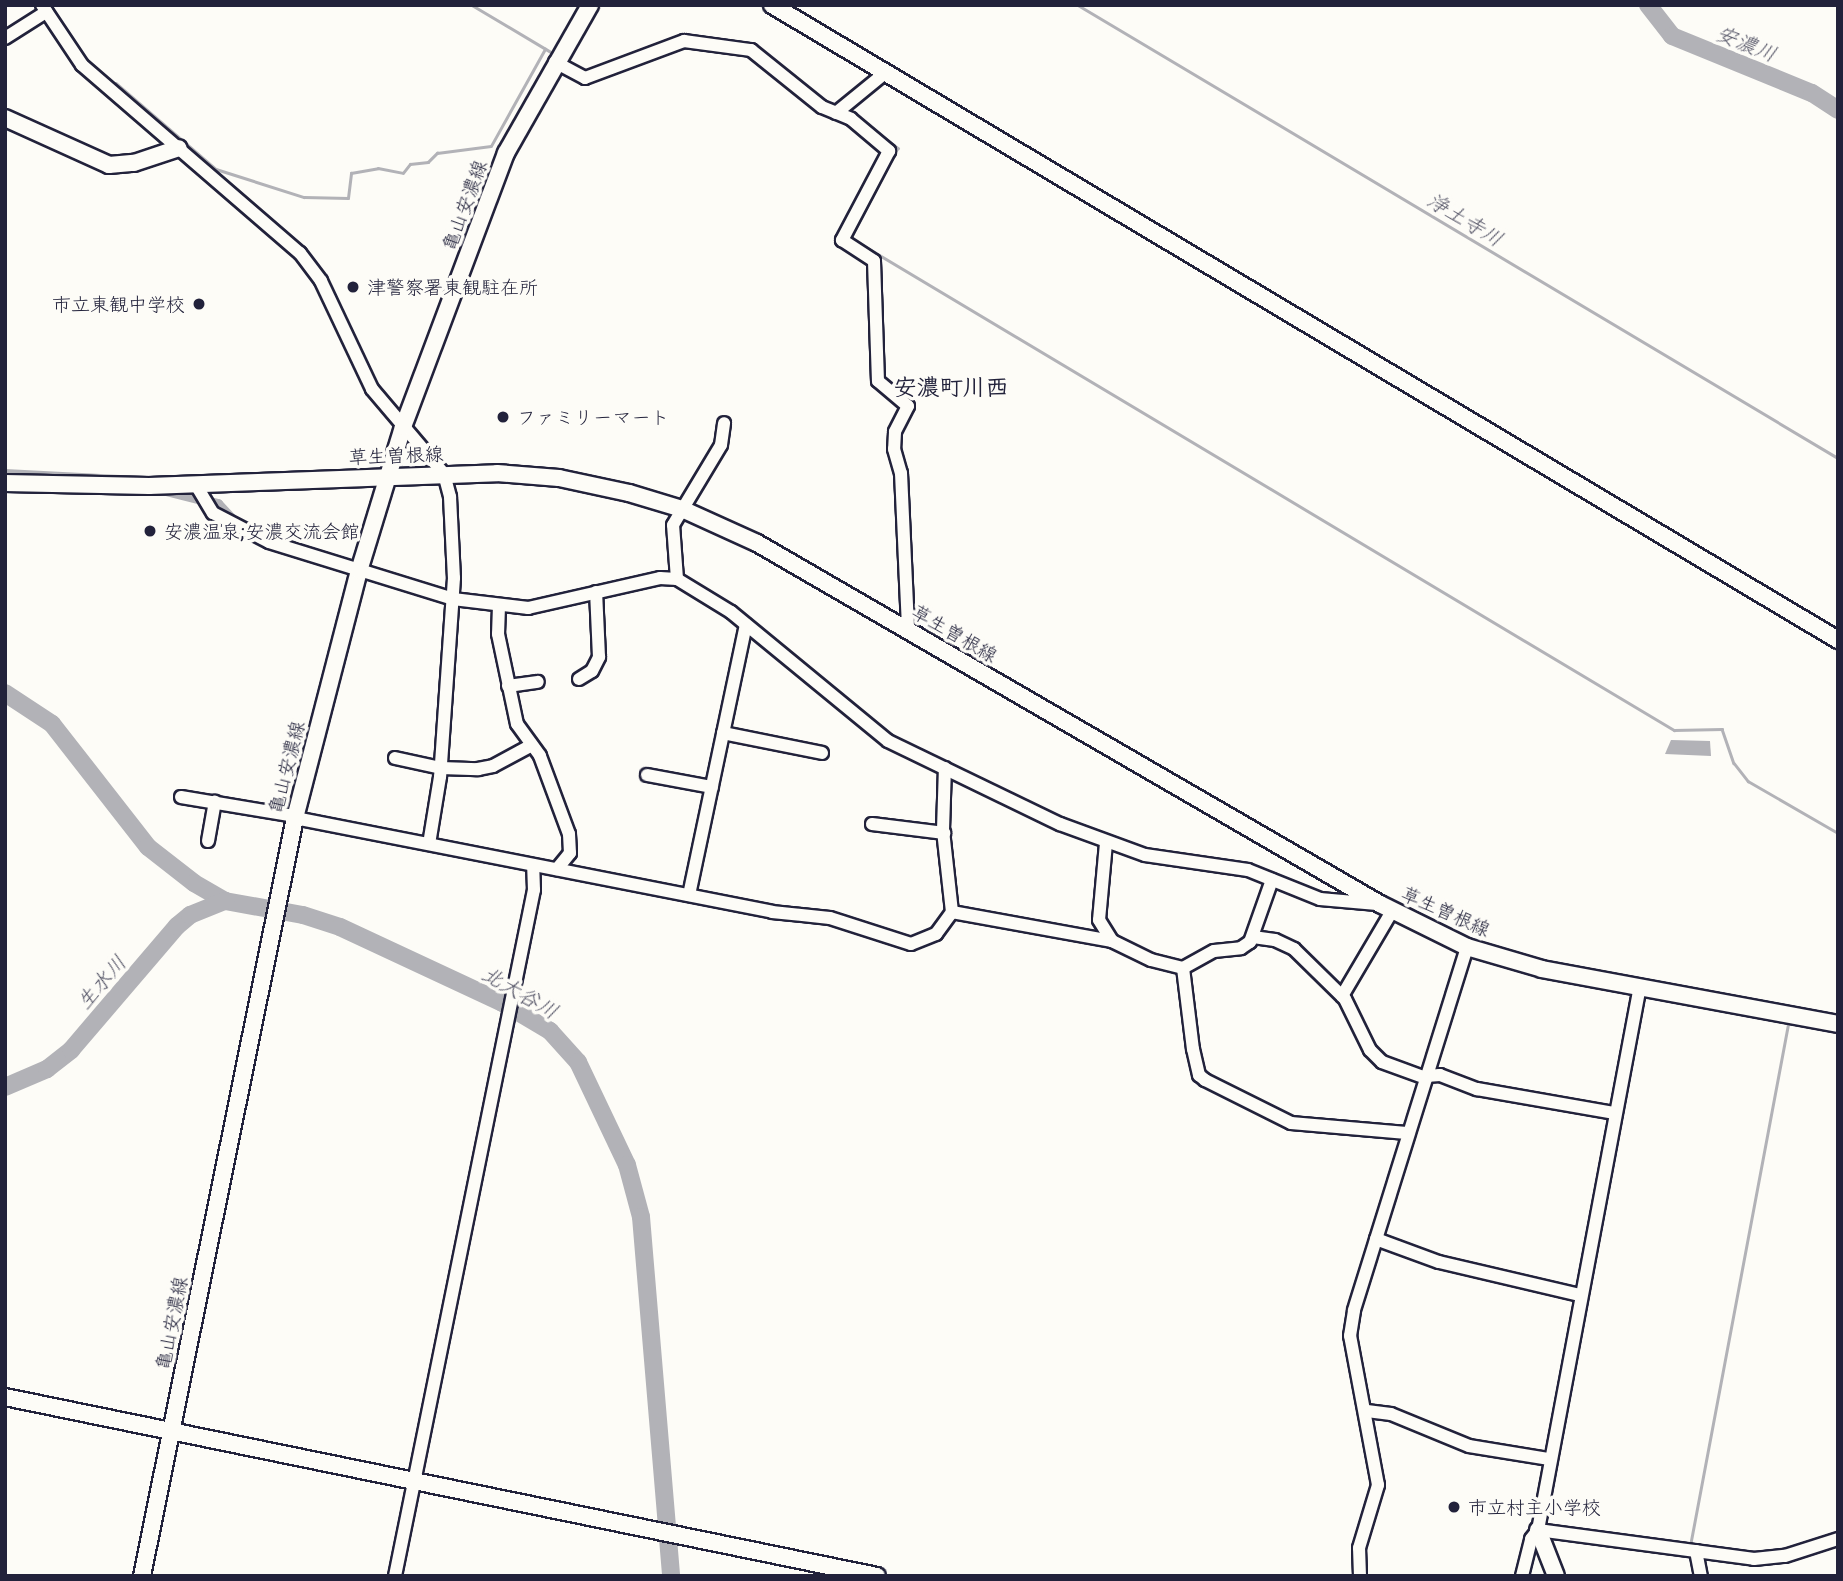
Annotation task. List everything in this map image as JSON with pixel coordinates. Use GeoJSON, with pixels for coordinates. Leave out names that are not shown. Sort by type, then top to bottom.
{"type":"FeatureCollection","features":[{"type":"Feature","properties":{"kind":"main road","name":"亀山安濃線"},"geometry":{"type":"LineString","coordinates":[[142,1576],[295,817],[359,571],[403,427],[506,153],[590,5]]}},
{"type":"Feature","properties":{"kind":"main road"},"geometry":{"type":"LineString","coordinates":[[772,5],[1838,640]]}},
{"type":"Feature","properties":{"kind":"main road"},"geometry":{"type":"LineString","coordinates":[[5,118],[109,165],[134,163],[179,148]]}},
{"type":"Feature","properties":{"kind":"main road","name":"草生曽根線"},"geometry":{"type":"LineString","coordinates":[[5,484],[196,485],[387,474],[559,478],[682,509],[757,543],[1386,908],[1467,947],[1542,969],[1838,1024]]}},
{"type":"Feature","properties":{"kind":"main road"},"geometry":{"type":"LineString","coordinates":[[5,1397],[877,1576]]}},
{"type":"Feature","properties":{"kind":"main road"},"geometry":{"type":"LineString","coordinates":[[1538,1530],[1556,1576]]}},
{"type":"Feature","properties":{"kind":"street"},"geometry":{"type":"LineString","coordinates":[[5,38],[44,9],[75,58],[300,253],[321,281],[372,389],[444,474],[450,497],[453,599],[441,768],[429,844]]}},
{"type":"Feature","properties":{"kind":"street"},"geometry":{"type":"LineString","coordinates":[[559,56],[585,78],[684,41],[751,50],[822,107],[851,119],[889,151],[842,240],[874,261],[878,381],[908,406],[895,432],[894,449],[901,473],[908,630]]}},
{"type":"Feature","properties":{"kind":"street"},"geometry":{"type":"LineString","coordinates":[[836,113],[885,72]]}},
{"type":"Feature","properties":{"kind":"street"},"geometry":{"type":"LineString","coordinates":[[677,579],[673,525],[721,445],[724,423]]}},
{"type":"Feature","properties":{"kind":"street"},"geometry":{"type":"LineString","coordinates":[[196,485],[213,513],[233,527],[359,571],[453,599],[528,608],[660,578],[677,579],[704,592],[867,728],[945,768],[1106,843],[1146,855],[1248,870],[1320,898],[1386,908],[1342,996]]}},
{"type":"Feature","properties":{"kind":"street"},"geometry":{"type":"LineString","coordinates":[[579,679],[597,665],[599,657],[596,592]]}},
{"type":"Feature","properties":{"kind":"street"},"geometry":{"type":"LineString","coordinates":[[499,606],[498,634],[517,724],[543,763],[569,834],[570,853],[558,869]]}},
{"type":"Feature","properties":{"kind":"street"},"geometry":{"type":"LineString","coordinates":[[689,895],[746,625]]}},
{"type":"Feature","properties":{"kind":"street"},"geometry":{"type":"LineString","coordinates":[[508,686],[538,681]]}},
{"type":"Feature","properties":{"kind":"street"},"geometry":{"type":"LineString","coordinates":[[723,733],[822,753]]}},
{"type":"Feature","properties":{"kind":"street"},"geometry":{"type":"LineString","coordinates":[[395,758],[441,768],[490,768],[531,745]]}},
{"type":"Feature","properties":{"kind":"street"},"geometry":{"type":"LineString","coordinates":[[181,797],[689,895],[838,920],[905,944],[936,934],[952,912],[944,833],[945,768]]}},
{"type":"Feature","properties":{"kind":"street"},"geometry":{"type":"LineString","coordinates":[[647,775],[712,788]]}},
{"type":"Feature","properties":{"kind":"street"},"geometry":{"type":"LineString","coordinates":[[208,841],[215,802]]}},
{"type":"Feature","properties":{"kind":"street"},"geometry":{"type":"LineString","coordinates":[[872,824],[944,833]]}},
{"type":"Feature","properties":{"kind":"street"},"geometry":{"type":"LineString","coordinates":[[1106,843],[1099,920],[1112,941]]}},
{"type":"Feature","properties":{"kind":"street"},"geometry":{"type":"LineString","coordinates":[[395,1576],[534,890],[533,865]]}},
{"type":"Feature","properties":{"kind":"street"},"geometry":{"type":"LineString","coordinates":[[952,912],[1112,941],[1151,960],[1183,968],[1214,951],[1244,947],[1253,937],[1272,880]]}},
{"type":"Feature","properties":{"kind":"street"},"geometry":{"type":"LineString","coordinates":[[1253,937],[1279,941],[1294,949],[1342,996],[1382,1062],[1426,1077],[1440,1075],[1477,1089],[1615,1114]]}},
{"type":"Feature","properties":{"kind":"street"},"geometry":{"type":"LineString","coordinates":[[1360,1576],[1359,1548],[1378,1485],[1367,1411],[1350,1336],[1407,1133],[1467,947]]}},
{"type":"Feature","properties":{"kind":"street"},"geometry":{"type":"LineString","coordinates":[[1183,968],[1198,1071],[1205,1080],[1291,1123],[1407,1133]]}},
{"type":"Feature","properties":{"kind":"street"},"geometry":{"type":"LineString","coordinates":[[1522,1576],[1531,1539],[1538,1530],[1548,1459],[1640,986]]}},
{"type":"Feature","properties":{"kind":"street"},"geometry":{"type":"LineString","coordinates":[[1376,1240],[1439,1262],[1580,1295]]}},
{"type":"Feature","properties":{"kind":"street"},"geometry":{"type":"LineString","coordinates":[[1367,1411],[1391,1414],[1469,1446],[1548,1459]]}},
{"type":"Feature","properties":{"kind":"street"},"geometry":{"type":"LineString","coordinates":[[1538,1530],[1762,1559],[1838,1539]]}},
{"type":"Feature","properties":{"kind":"street"},"geometry":{"type":"LineString","coordinates":[[1696,1551],[1701,1576]]}},
{"type":"Feature","properties":{"kind":"shaded area"},"geometry":{"type":"Polygon","coordinates":[[[1671,740],[1710,741],[1711,756],[1665,754],[1671,740]]]}},
{"type":"Feature","properties":{"kind":"waterway"},"geometry":{"type":"LineString","coordinates":[[472,5],[556,55]]}},
{"type":"Feature","properties":{"kind":"waterway","name":"浄土寺川"},"geometry":{"type":"LineString","coordinates":[[1078,5],[1838,458]]}},
{"type":"Feature","properties":{"kind":"waterway","name":"安濃川"},"geometry":{"type":"LineString","coordinates":[[1648,5],[1672,36],[1812,93],[1838,110]]}},
{"type":"Feature","properties":{"kind":"waterway"},"geometry":{"type":"LineString","coordinates":[[116,83],[216,169],[304,197],[348,198],[351,173],[378,168],[403,173],[410,164],[428,162],[437,153],[491,146],[545,49]]}},
{"type":"Feature","properties":{"kind":"waterway"},"geometry":{"type":"LineString","coordinates":[[612,62],[642,50]]}},
{"type":"Feature","properties":{"kind":"waterway"},"geometry":{"type":"LineString","coordinates":[[848,110],[898,148],[851,238],[1674,730],[1722,729],[1734,763],[1748,781],[1838,833]]}},
{"type":"Feature","properties":{"kind":"waterway"},"geometry":{"type":"LineString","coordinates":[[5,474],[120,480]]}},
{"type":"Feature","properties":{"kind":"waterway"},"geometry":{"type":"LineString","coordinates":[[162,490],[218,504],[235,522]]}},
{"type":"Feature","properties":{"kind":"waterway","name":"北大谷川"},"geometry":{"type":"LineString","coordinates":[[5,693],[52,724],[148,847],[194,883],[225,901],[303,915],[340,927],[501,1002],[550,1031],[578,1062],[627,1165],[641,1217],[671,1576]]}},
{"type":"Feature","properties":{"kind":"waterway","name":"生水川"},"geometry":{"type":"LineString","coordinates":[[5,1087],[47,1069],[71,1050],[177,926],[190,915],[225,901]]}},
{"type":"Feature","properties":{"kind":"waterway"},"geometry":{"type":"LineString","coordinates":[[1690,1546],[1789,1019]]}},
{"type":"Feature","properties":{"kind":"place","name":"津警察署東観駐在所"},"geometry":{"type":"Point","coordinates":[353,287]}},
{"type":"Feature","properties":{"kind":"place","name":"市立東観中学校"},"geometry":{"type":"Point","coordinates":[199,304]}},
{"type":"Feature","properties":{"kind":"place","name":"ファミリーマート"},"geometry":{"type":"Point","coordinates":[503,417]}},
{"type":"Feature","properties":{"kind":"place","name":"安濃温泉;安濃交流会館"},"geometry":{"type":"Point","coordinates":[150,531]}},
{"type":"Feature","properties":{"kind":"place","name":"市立村主小学校"},"geometry":{"type":"Point","coordinates":[1454,1507]}},
{"type":"Feature","properties":{"kind":"district","name":"安濃町川西"},"geometry":{"type":"Point","coordinates":[951,386]}}]}
